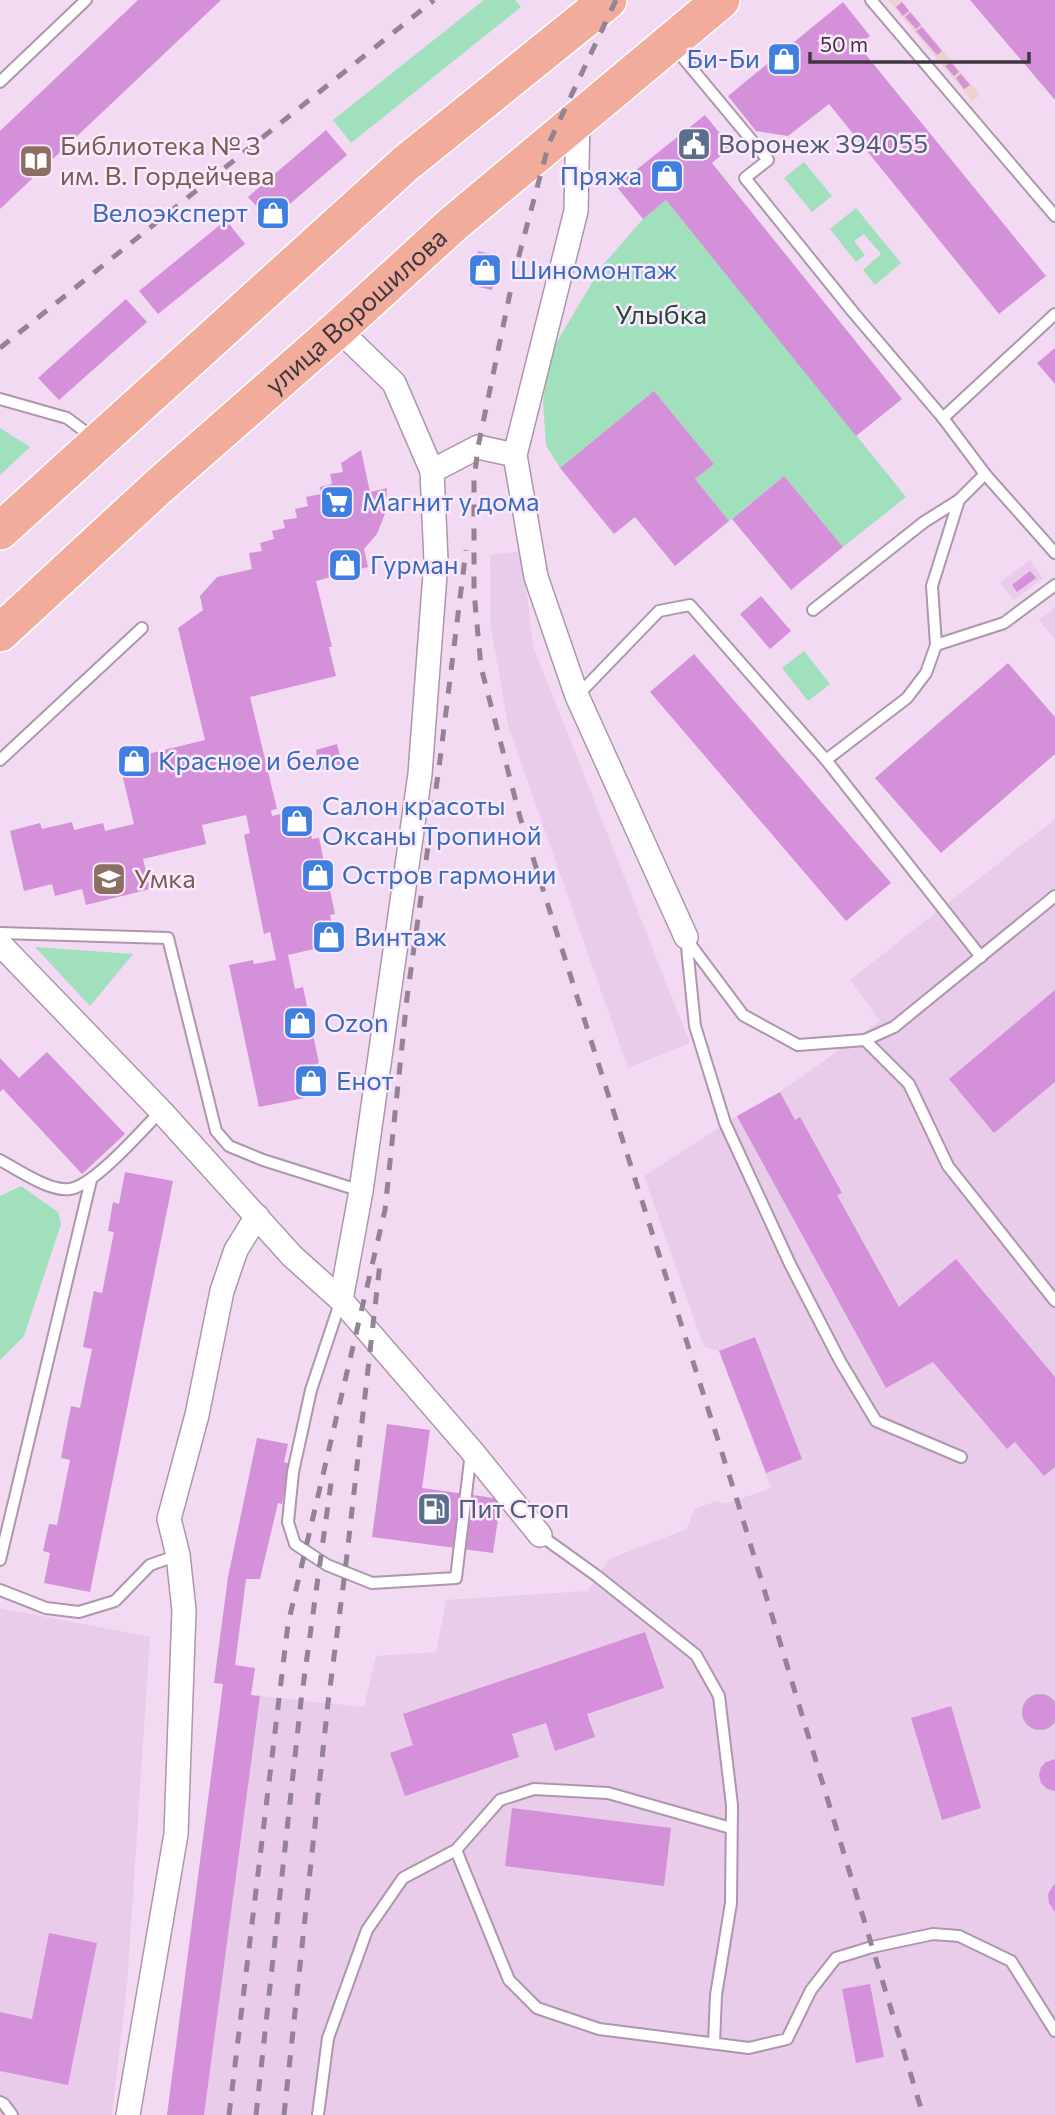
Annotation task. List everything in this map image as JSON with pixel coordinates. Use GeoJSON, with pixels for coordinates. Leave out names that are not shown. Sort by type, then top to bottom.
{"type":"FeatureCollection","features":[{"type":"Feature","properties":{"kind":"main road"},"geometry":{"type":"LineString","coordinates":[[0,531],[405,164],[608,0]]}},
{"type":"Feature","properties":{"kind":"main road","name":"улица Ворошилова"},"geometry":{"type":"LineString","coordinates":[[0,633],[159,486],[453,224],[721,0]]}},
{"type":"Feature","properties":{"kind":"street"},"geometry":{"type":"LineString","coordinates":[[578,118],[576,211],[515,455],[536,577],[577,696],[686,937]]}},
{"type":"Feature","properties":{"kind":"street"},"geometry":{"type":"LineString","coordinates":[[338,329],[394,383],[432,471],[436,561],[420,774],[361,1191],[341,1300]]}},
{"type":"Feature","properties":{"kind":"street"},"geometry":{"type":"LineString","coordinates":[[432,471],[478,447],[515,455]]}},
{"type":"Feature","properties":{"kind":"street"},"geometry":{"type":"LineString","coordinates":[[0,944],[161,1111],[292,1256],[341,1300],[471,1450],[540,1535]]}},
{"type":"Feature","properties":{"kind":"street"},"geometry":{"type":"LineString","coordinates":[[128,2115],[176,1834],[184,1610],[178,1555],[169,1519],[197,1415],[222,1291],[236,1250],[257,1216]]}},
{"type":"Feature","properties":{"kind":"lane"},"geometry":{"type":"LineString","coordinates":[[0,82],[86,0]]}},
{"type":"Feature","properties":{"kind":"lane"},"geometry":{"type":"LineString","coordinates":[[872,0],[1055,216]]}},
{"type":"Feature","properties":{"kind":"lane"},"geometry":{"type":"LineString","coordinates":[[670,43],[768,160],[745,178],[943,418],[985,474],[1055,553]]}},
{"type":"Feature","properties":{"kind":"lane"},"geometry":{"type":"LineString","coordinates":[[943,418],[1055,314]]}},
{"type":"Feature","properties":{"kind":"lane"},"geometry":{"type":"LineString","coordinates":[[0,399],[67,418],[98,441]]}},
{"type":"Feature","properties":{"kind":"lane"},"geometry":{"type":"LineString","coordinates":[[813,610],[924,522],[959,500],[985,474]]}},
{"type":"Feature","properties":{"kind":"lane"},"geometry":{"type":"LineString","coordinates":[[826,760],[907,698],[926,673],[936,645],[932,586],[959,500]]}},
{"type":"Feature","properties":{"kind":"lane"},"geometry":{"type":"LineString","coordinates":[[936,645],[1003,623],[1055,585]]}},
{"type":"Feature","properties":{"kind":"lane"},"geometry":{"type":"LineString","coordinates":[[577,696],[659,611],[690,605],[826,760],[981,957]]}},
{"type":"Feature","properties":{"kind":"lane"},"geometry":{"type":"LineString","coordinates":[[0,760],[142,628]]}},
{"type":"Feature","properties":{"kind":"lane"},"geometry":{"type":"LineString","coordinates":[[686,937],[743,1015],[798,1045],[865,1040],[894,1027],[1055,896]]}},
{"type":"Feature","properties":{"kind":"lane"},"geometry":{"type":"LineString","coordinates":[[0,933],[168,938],[216,1131],[229,1146],[263,1160],[361,1191]]}},
{"type":"Feature","properties":{"kind":"lane"},"geometry":{"type":"LineString","coordinates":[[686,937],[695,1026],[725,1123],[790,1264],[840,1361],[876,1421],[961,1457]]}},
{"type":"Feature","properties":{"kind":"lane"},"geometry":{"type":"LineString","coordinates":[[865,1040],[909,1084],[948,1166],[1055,1301]]}},
{"type":"Feature","properties":{"kind":"lane"},"geometry":{"type":"LineString","coordinates":[[0,1160],[49,1186],[70,1189],[91,1181],[161,1111]]}},
{"type":"Feature","properties":{"kind":"lane"},"geometry":{"type":"LineString","coordinates":[[0,1560],[91,1181]]}},
{"type":"Feature","properties":{"kind":"lane"},"geometry":{"type":"LineString","coordinates":[[341,1300],[311,1390],[293,1472],[288,1521],[295,1544],[327,1565],[372,1583],[456,1578],[471,1450]]}},
{"type":"Feature","properties":{"kind":"lane"},"geometry":{"type":"LineString","coordinates":[[540,1535],[597,1576],[696,1655],[719,1696],[732,1805],[732,1903],[716,1995],[714,2043]]}},
{"type":"Feature","properties":{"kind":"lane"},"geometry":{"type":"LineString","coordinates":[[0,1590],[47,1608],[79,1612],[116,1601],[150,1564],[178,1555]]}},
{"type":"Feature","properties":{"kind":"lane"},"geometry":{"type":"LineString","coordinates":[[318,2115],[328,2038],[367,1930],[403,1878],[456,1850],[500,1800],[534,1789],[608,1793],[731,1828]]}},
{"type":"Feature","properties":{"kind":"lane"},"geometry":{"type":"LineString","coordinates":[[456,1850],[509,1980],[537,2008],[599,2029],[749,2048],[787,2039],[811,1990],[836,1958],[933,1934],[959,1936],[1012,1961],[1055,2031]]}},
{"type":"Feature","properties":{"kind":"lane"},"geometry":{"type":"LineString","coordinates":[[0,2102],[12,2115]]}},
{"type":"Feature","properties":{"kind":"shaded area"},"geometry":{"type":"Polygon","coordinates":[[[888,0],[901,0],[980,95],[972,101],[888,0]]]}},
{"type":"Feature","properties":{"kind":"shaded area"},"geometry":{"type":"Polygon","coordinates":[[[522,551],[533,646],[690,1043],[628,1068],[508,725],[491,627],[490,555],[522,551]]]}},
{"type":"Feature","properties":{"kind":"shaded area"},"geometry":{"type":"Polygon","coordinates":[[[1030,560],[1043,578],[1014,600],[1000,582],[1030,560]]]}},
{"type":"Feature","properties":{"kind":"shaded area"},"geometry":{"type":"Polygon","coordinates":[[[1055,607],[1055,640],[1039,620],[1055,607]]]}},
{"type":"Feature","properties":{"kind":"shaded area"},"geometry":{"type":"Polygon","coordinates":[[[1055,819],[1055,2115],[204,2115],[260,1696],[364,1707],[376,1656],[436,1652],[446,1600],[588,1591],[609,1559],[687,1529],[694,1509],[717,1501],[725,1504],[771,1488],[719,1351],[704,1347],[644,1176],[737,1116],[780,1092],[880,1021],[850,980],[1055,819]]]}},
{"type":"Feature","properties":{"kind":"shaded area"},"geometry":{"type":"Polygon","coordinates":[[[0,1608],[150,1637],[127,1986],[112,2115],[0,2115],[0,1608]]]}},
{"type":"Feature","properties":{"kind":"green space"},"geometry":{"type":"Polygon","coordinates":[[[484,0],[515,0],[521,7],[351,143],[333,120],[484,0]]]}},
{"type":"Feature","properties":{"kind":"green space"},"geometry":{"type":"Polygon","coordinates":[[[804,162],[832,196],[812,212],[784,178],[804,162]]]}},
{"type":"Feature","properties":{"kind":"green space","name":"Улыбка"},"geometry":{"type":"Polygon","coordinates":[[[666,200],[906,497],[843,547],[784,476],[729,521],[695,479],[714,464],[654,391],[560,468],[546,445],[543,402],[551,352],[602,266],[643,219],[666,200]]]}},
{"type":"Feature","properties":{"kind":"green space"},"geometry":{"type":"Polygon","coordinates":[[[856,208],[901,263],[875,285],[863,270],[881,254],[864,234],[854,241],[865,255],[856,262],[830,229],[856,208]]]}},
{"type":"Feature","properties":{"kind":"green space"},"geometry":{"type":"Polygon","coordinates":[[[0,428],[30,447],[0,475],[0,428]]]}},
{"type":"Feature","properties":{"kind":"green space"},"geometry":{"type":"Polygon","coordinates":[[[804,651],[830,684],[808,701],[782,668],[804,651]]]}},
{"type":"Feature","properties":{"kind":"green space"},"geometry":{"type":"Polygon","coordinates":[[[35,947],[133,954],[90,1006],[35,947]]]}},
{"type":"Feature","properties":{"kind":"green space"},"geometry":{"type":"Polygon","coordinates":[[[21,1186],[58,1212],[61,1224],[24,1336],[0,1360],[0,1196],[21,1186]]]}},
{"type":"Feature","properties":{"kind":"building"},"geometry":{"type":"Polygon","coordinates":[[[138,0],[221,0],[0,209],[0,131],[138,0]]]}},
{"type":"Feature","properties":{"kind":"building"},"geometry":{"type":"Polygon","coordinates":[[[970,0],[1055,0],[1055,100],[970,0]]]}},
{"type":"Feature","properties":{"kind":"building"},"geometry":{"type":"Polygon","coordinates":[[[843,2],[870,36],[858,45],[1046,276],[999,314],[829,104],[788,136],[756,131],[728,96],[843,2]]]}},
{"type":"Feature","properties":{"kind":"building"},"geometry":{"type":"Polygon","coordinates":[[[902,2],[909,11],[903,16],[896,7],[902,2]]]}},
{"type":"Feature","properties":{"kind":"building"},"geometry":{"type":"Polygon","coordinates":[[[910,12],[921,25],[916,29],[905,17],[910,12]]]}},
{"type":"Feature","properties":{"kind":"building"},"geometry":{"type":"Polygon","coordinates":[[[922,27],[942,51],[937,55],[916,31],[922,27]]]}},
{"type":"Feature","properties":{"kind":"building"},"geometry":{"type":"Polygon","coordinates":[[[951,62],[959,72],[954,76],[945,66],[951,62]]]}},
{"type":"Feature","properties":{"kind":"building"},"geometry":{"type":"Polygon","coordinates":[[[961,74],[970,85],[964,89],[956,78],[961,74]]]}},
{"type":"Feature","properties":{"kind":"building"},"geometry":{"type":"Polygon","coordinates":[[[705,115],[731,147],[712,163],[902,399],[856,436],[666,200],[643,219],[616,186],[705,115]]]}},
{"type":"Feature","properties":{"kind":"building"},"geometry":{"type":"Polygon","coordinates":[[[326,130],[347,155],[270,221],[248,197],[326,130]]]}},
{"type":"Feature","properties":{"kind":"building"},"geometry":{"type":"Polygon","coordinates":[[[226,220],[245,244],[158,314],[139,291],[226,220]]]}},
{"type":"Feature","properties":{"kind":"building","name":"Шиномонтаж"},"geometry":{"type":"Polygon","coordinates":[[[478,251],[500,256],[492,290],[470,285],[478,251]]]}},
{"type":"Feature","properties":{"kind":"building"},"geometry":{"type":"Polygon","coordinates":[[[126,299],[147,322],[59,400],[38,378],[126,299]]]}},
{"type":"Feature","properties":{"kind":"building"},"geometry":{"type":"Polygon","coordinates":[[[1055,348],[1055,384],[1037,363],[1055,348]]]}},
{"type":"Feature","properties":{"kind":"building"},"geometry":{"type":"Polygon","coordinates":[[[654,391],[714,464],[695,479],[729,521],[675,566],[635,517],[614,534],[560,468],[654,391]]]}},
{"type":"Feature","properties":{"kind":"building"},"geometry":{"type":"Polygon","coordinates":[[[361,450],[370,492],[387,488],[386,511],[377,534],[364,549],[368,567],[316,581],[336,676],[250,697],[277,809],[271,810],[272,816],[300,810],[303,824],[309,823],[312,839],[319,838],[335,914],[330,915],[333,930],[329,931],[331,945],[288,955],[295,989],[303,987],[319,1063],[314,1065],[317,1079],[311,1080],[315,1096],[259,1107],[229,965],[253,960],[254,964],[276,960],[270,932],[264,934],[244,835],[250,833],[246,815],[202,825],[206,844],[143,859],[150,889],[86,905],[82,889],[55,896],[52,884],[24,891],[10,831],[40,823],[42,829],[72,822],[74,830],[103,823],[105,831],[134,824],[119,761],[205,740],[178,628],[203,610],[200,596],[217,577],[252,569],[249,553],[262,551],[260,543],[274,539],[272,531],[285,528],[283,520],[297,518],[295,509],[308,506],[306,497],[321,494],[320,487],[332,484],[330,474],[343,472],[341,463],[361,450]]]}},
{"type":"Feature","properties":{"kind":"building"},"geometry":{"type":"Polygon","coordinates":[[[784,476],[843,547],[791,590],[732,519],[784,476]]]}},
{"type":"Feature","properties":{"kind":"building"},"geometry":{"type":"Polygon","coordinates":[[[1030,571],[1036,578],[1017,592],[1012,585],[1030,571]]]}},
{"type":"Feature","properties":{"kind":"building"},"geometry":{"type":"Polygon","coordinates":[[[761,596],[791,631],[770,649],[740,614],[761,596]]]}},
{"type":"Feature","properties":{"kind":"building"},"geometry":{"type":"Polygon","coordinates":[[[694,654],[891,883],[846,921],[650,692],[694,654]]]}},
{"type":"Feature","properties":{"kind":"building"},"geometry":{"type":"Polygon","coordinates":[[[1008,663],[1055,717],[1055,754],[941,853],[875,778],[1008,663]]]}},
{"type":"Feature","properties":{"kind":"building"},"geometry":{"type":"Polygon","coordinates":[[[337,744],[342,764],[320,770],[316,750],[337,744]]]}},
{"type":"Feature","properties":{"kind":"building"},"geometry":{"type":"Polygon","coordinates":[[[1055,990],[1055,1082],[994,1133],[949,1079],[1055,990]]]}},
{"type":"Feature","properties":{"kind":"building"},"geometry":{"type":"Polygon","coordinates":[[[47,1052],[125,1134],[82,1174],[3,1089],[0,1092],[0,1058],[19,1078],[47,1052]]]}},
{"type":"Feature","properties":{"kind":"building"},"geometry":{"type":"Polygon","coordinates":[[[780,1092],[795,1120],[800,1117],[842,1193],[837,1195],[899,1307],[956,1259],[1055,1377],[1055,1467],[1044,1476],[1015,1442],[1007,1449],[933,1362],[886,1388],[737,1116],[780,1092]]]}},
{"type":"Feature","properties":{"kind":"building"},"geometry":{"type":"Polygon","coordinates":[[[125,1172],[173,1181],[90,1592],[44,1583],[50,1553],[43,1551],[49,1524],[57,1525],[70,1460],[61,1458],[66,1431],[71,1406],[80,1408],[92,1349],[83,1347],[94,1291],[102,1293],[114,1232],[108,1231],[113,1202],[119,1204],[125,1172]]]}},
{"type":"Feature","properties":{"kind":"building"},"geometry":{"type":"Polygon","coordinates":[[[755,1337],[802,1459],[766,1473],[719,1351],[755,1337]]]}},
{"type":"Feature","properties":{"kind":"building"},"geometry":{"type":"Polygon","coordinates":[[[387,1424],[430,1430],[422,1488],[501,1499],[493,1553],[372,1537],[387,1424]]]}},
{"type":"Feature","properties":{"kind":"building"},"geometry":{"type":"Polygon","coordinates":[[[257,1438],[288,1444],[284,1462],[290,1464],[282,1504],[278,1503],[260,1579],[246,1579],[235,1665],[255,1668],[251,1695],[260,1696],[204,2115],[167,2115],[223,1684],[214,1683],[228,1577],[257,1438]]]}},
{"type":"Feature","properties":{"kind":"building"},"geometry":{"type":"Polygon","coordinates":[[[645,1632],[664,1688],[587,1714],[595,1737],[555,1751],[546,1723],[512,1734],[519,1757],[405,1796],[390,1753],[413,1745],[403,1714],[645,1632]]]}},
{"type":"Feature","properties":{"kind":"building"},"geometry":{"type":"Polygon","coordinates":[[[1040,1694],[1053,1699],[1058,1712],[1053,1725],[1040,1730],[1027,1725],[1022,1712],[1027,1699],[1040,1694]]]}},
{"type":"Feature","properties":{"kind":"building"},"geometry":{"type":"Polygon","coordinates":[[[951,1706],[981,1808],[942,1820],[911,1718],[951,1706]]]}},
{"type":"Feature","properties":{"kind":"building"},"geometry":{"type":"Polygon","coordinates":[[[1055,1759],[1055,1791],[1047,1789],[1041,1783],[1039,1775],[1046,1762],[1055,1759]]]}},
{"type":"Feature","properties":{"kind":"building"},"geometry":{"type":"Polygon","coordinates":[[[512,1808],[671,1828],[664,1886],[505,1866],[512,1808]]]}},
{"type":"Feature","properties":{"kind":"building"},"geometry":{"type":"Polygon","coordinates":[[[1055,1883],[1055,1912],[1049,1903],[1048,1894],[1055,1883]]]}},
{"type":"Feature","properties":{"kind":"building"},"geometry":{"type":"Polygon","coordinates":[[[49,1933],[97,1943],[68,2085],[0,2071],[0,2012],[32,2019],[49,1933]]]}},
{"type":"Feature","properties":{"kind":"building"},"geometry":{"type":"Polygon","coordinates":[[[870,1984],[884,2057],[856,2063],[842,1989],[870,1984]]]}},
{"type":"Feature","properties":{"kind":"railway"},"geometry":{"type":"LineString","coordinates":[[0,348],[434,0]]}},
{"type":"Feature","properties":{"kind":"railway"},"geometry":{"type":"LineString","coordinates":[[616,0],[549,143],[514,274],[478,447],[474,480],[474,592],[481,667],[520,817],[737,1500],[923,2115]]}},
{"type":"Feature","properties":{"kind":"railway"},"geometry":{"type":"LineString","coordinates":[[229,2115],[288,1624],[385,1210],[407,998],[466,550]]}},
{"type":"Feature","properties":{"kind":"railway"},"geometry":{"type":"LineString","coordinates":[[284,2115],[328,1703],[380,1263]]}},
{"type":"Feature","properties":{"kind":"railway"},"geometry":{"type":"LineString","coordinates":[[256,2115],[301,1701],[331,1483]]}},
{"type":"Feature","properties":{"kind":"place","name":"Би-Би"},"geometry":{"type":"Point","coordinates":[784,59]}},
{"type":"Feature","properties":{"kind":"place","name":"Воронеж 394055"},"geometry":{"type":"Point","coordinates":[694,144]}},
{"type":"Feature","properties":{"kind":"place","name":"Библиотека № 3 им. В. Гордейчева"},"geometry":{"type":"Point","coordinates":[36,161]}},
{"type":"Feature","properties":{"kind":"place","name":"Пряжа"},"geometry":{"type":"Point","coordinates":[667,176]}},
{"type":"Feature","properties":{"kind":"place","name":"Велоэксперт"},"geometry":{"type":"Point","coordinates":[273,213]}},
{"type":"Feature","properties":{"kind":"place","name":"Шиномонтаж"},"geometry":{"type":"Point","coordinates":[485,270]}},
{"type":"Feature","properties":{"kind":"place","name":"Магнит у дома"},"geometry":{"type":"Point","coordinates":[337,502]}},
{"type":"Feature","properties":{"kind":"place","name":"Гурман"},"geometry":{"type":"Point","coordinates":[345,565]}},
{"type":"Feature","properties":{"kind":"place","name":"Красное и белое"},"geometry":{"type":"Point","coordinates":[134,761]}},
{"type":"Feature","properties":{"kind":"place","name":"Салон красоты Оксаны Тропиной"},"geometry":{"type":"Point","coordinates":[297,821]}},
{"type":"Feature","properties":{"kind":"place","name":"Остров гармонии"},"geometry":{"type":"Point","coordinates":[318,875]}},
{"type":"Feature","properties":{"kind":"place","name":"Умка"},"geometry":{"type":"Point","coordinates":[109,879]}},
{"type":"Feature","properties":{"kind":"place","name":"Винтаж"},"geometry":{"type":"Point","coordinates":[329,937]}},
{"type":"Feature","properties":{"kind":"place","name":"Ozon"},"geometry":{"type":"Point","coordinates":[300,1023]}},
{"type":"Feature","properties":{"kind":"place","name":"Енот"},"geometry":{"type":"Point","coordinates":[311,1081]}},
{"type":"Feature","properties":{"kind":"place","name":"Пит Стоп"},"geometry":{"type":"Point","coordinates":[434,1509]}}]}
